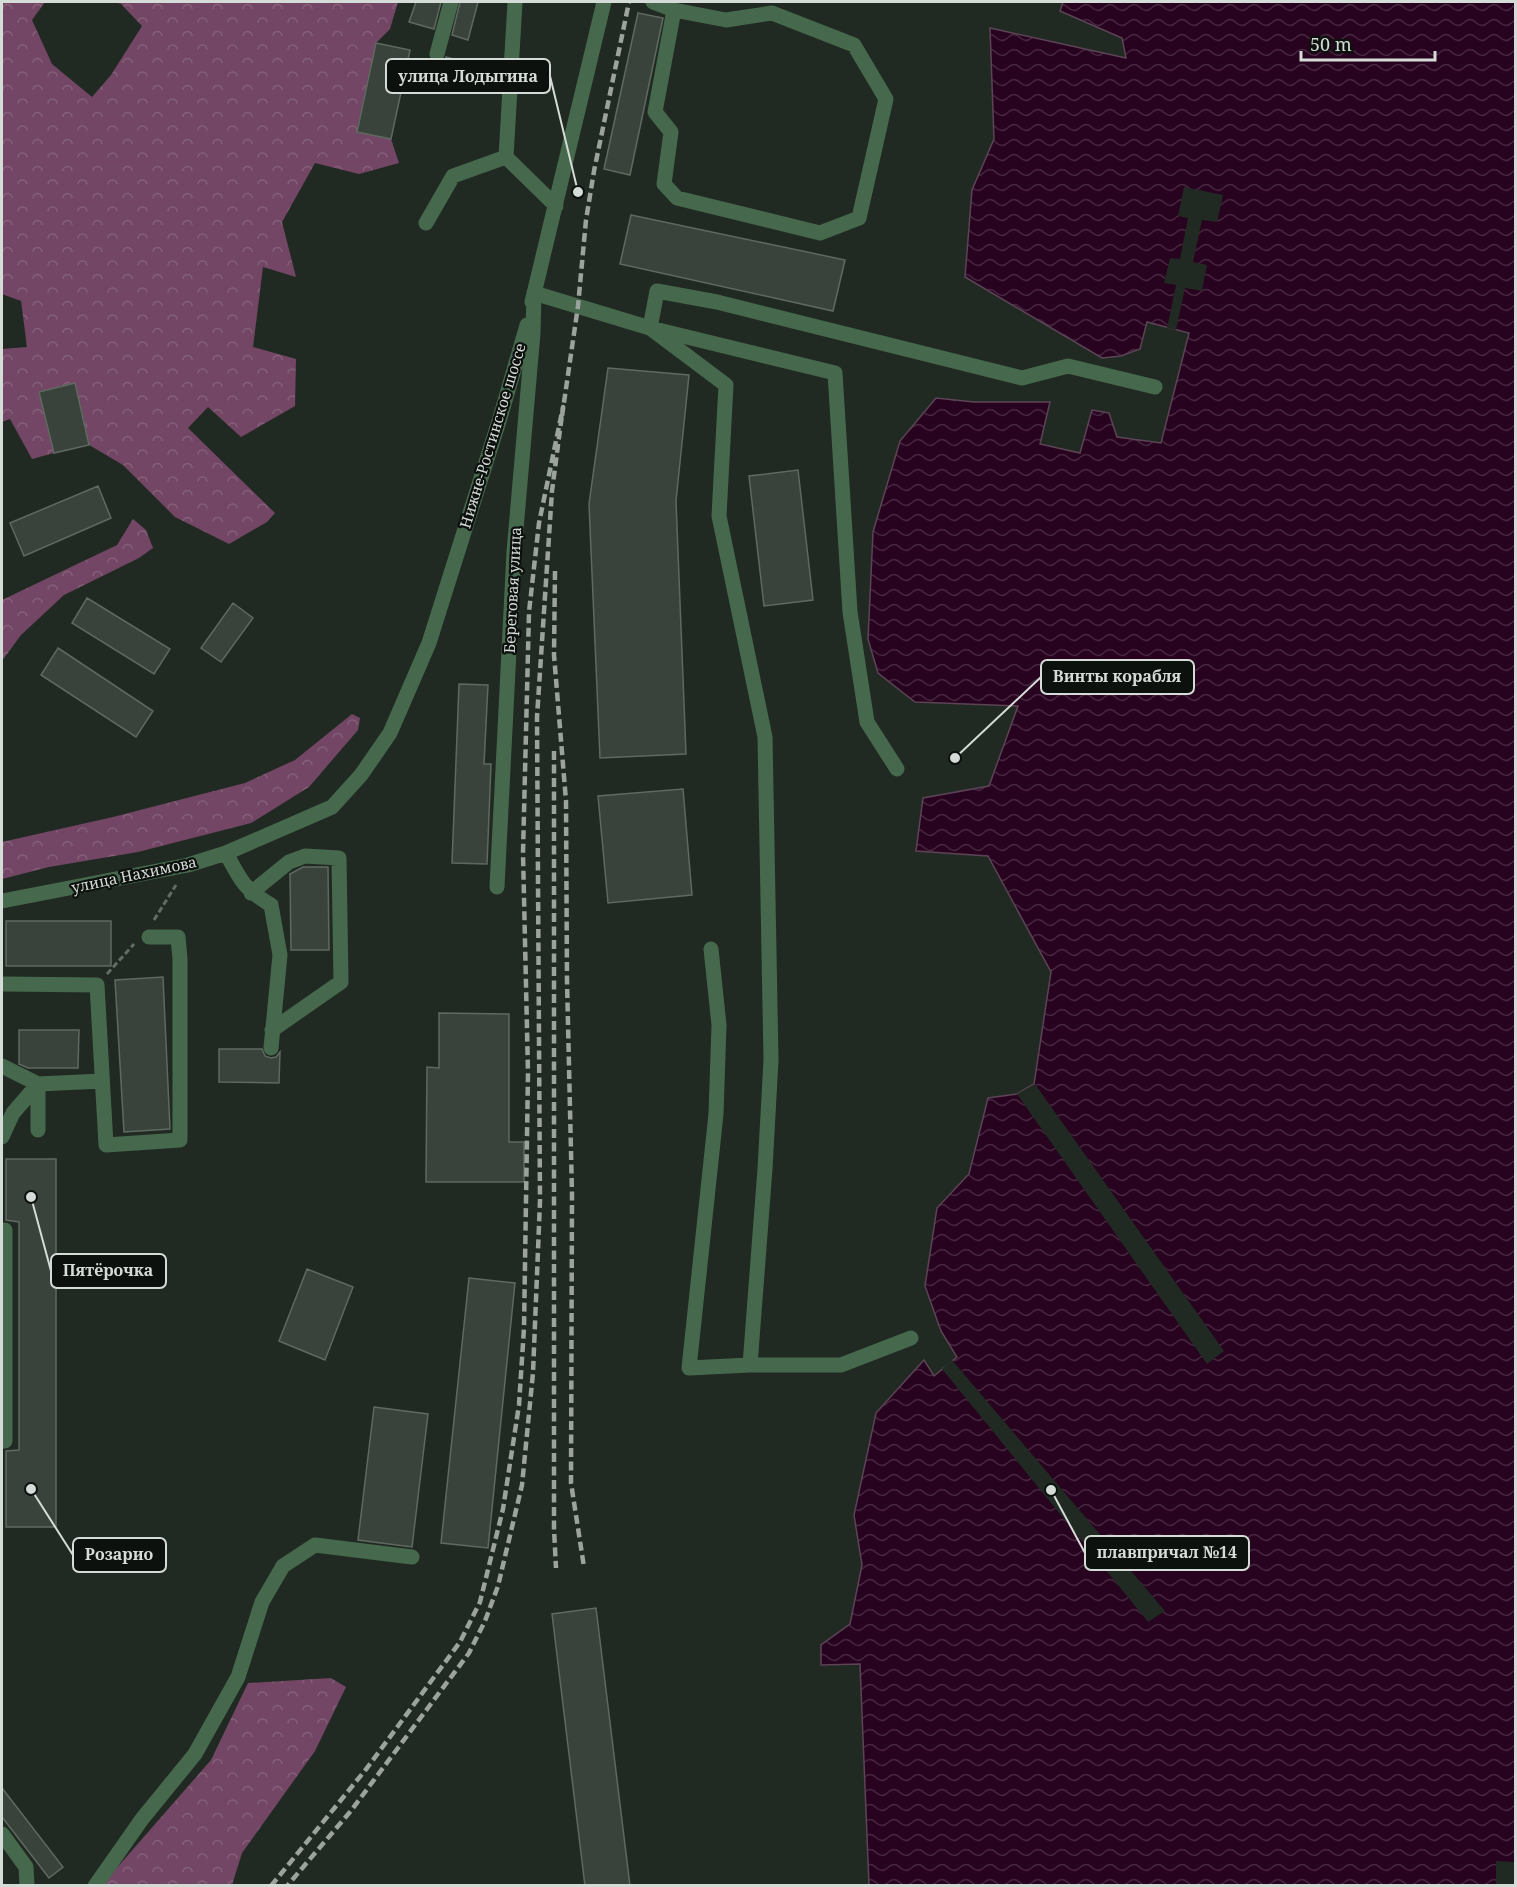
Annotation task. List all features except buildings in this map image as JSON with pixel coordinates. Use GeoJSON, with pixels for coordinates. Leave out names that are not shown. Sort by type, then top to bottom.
{"type":"FeatureCollection","features":[{"type":"Feature","properties":{"kind":"street"},"geometry":{"type":"LineString","coordinates":[[437,54],[451,2]]}},
{"type":"Feature","properties":{"kind":"street"},"geometry":{"type":"LineString","coordinates":[[515,2],[506,157],[556,206]]}},
{"type":"Feature","properties":{"kind":"street","name":"Нижне-Ростинское шоссе"},"geometry":{"type":"LineString","coordinates":[[297,822],[332,807],[360,775],[390,733],[429,643],[525,334],[604,2]]}},
{"type":"Feature","properties":{"kind":"street"},"geometry":{"type":"LineString","coordinates":[[653,2],[674,10],[726,20],[772,13],[854,45],[886,99],[859,218],[820,233],[677,198],[664,184],[671,132],[655,112],[674,10]]}},
{"type":"Feature","properties":{"kind":"street"},"geometry":{"type":"LineString","coordinates":[[426,223],[453,176],[506,157]]}},
{"type":"Feature","properties":{"kind":"street"},"geometry":{"type":"LineString","coordinates":[[650,328],[657,291],[717,302],[1022,378],[1068,366],[1155,387]]}},
{"type":"Feature","properties":{"kind":"street"},"geometry":{"type":"LineString","coordinates":[[534,293],[650,328],[835,373],[842,452],[850,612],[867,722],[897,769]]}},
{"type":"Feature","properties":{"kind":"street","name":"Береговая улица"},"geometry":{"type":"LineString","coordinates":[[497,887],[514,552],[533,333],[534,293]]}},
{"type":"Feature","properties":{"kind":"street"},"geometry":{"type":"LineString","coordinates":[[650,328],[726,385],[719,516],[765,737],[771,1060],[750,1365]]}},
{"type":"Feature","properties":{"kind":"street","name":"улица Нахимова"},"geometry":{"type":"LineString","coordinates":[[2,902],[188,866],[226,853],[297,822]]}},
{"type":"Feature","properties":{"kind":"street"},"geometry":{"type":"LineString","coordinates":[[226,853],[241,881],[251,893],[271,905],[280,955],[271,1048]]}},
{"type":"Feature","properties":{"kind":"street"},"geometry":{"type":"LineString","coordinates":[[251,893],[289,862],[305,856],[339,858],[340,982],[272,1030]]}},
{"type":"Feature","properties":{"kind":"street"},"geometry":{"type":"LineString","coordinates":[[2,984],[97,985],[106,1145],[180,1140],[178,937],[146,934]]}},
{"type":"Feature","properties":{"kind":"street"},"geometry":{"type":"LineString","coordinates":[[711,949],[719,1025],[716,1114],[689,1368],[841,1365],[911,1338]]}},
{"type":"Feature","properties":{"kind":"street"},"geometry":{"type":"LineString","coordinates":[[2,1066],[38,1084],[102,1081]]}},
{"type":"Feature","properties":{"kind":"street"},"geometry":{"type":"LineString","coordinates":[[38,1084],[38,1130]]}},
{"type":"Feature","properties":{"kind":"street"},"geometry":{"type":"LineString","coordinates":[[2,1137],[13,1113],[38,1084]]}},
{"type":"Feature","properties":{"kind":"street"},"geometry":{"type":"LineString","coordinates":[[2,1230],[4,1230],[5,1441],[2,1441]]}},
{"type":"Feature","properties":{"kind":"street"},"geometry":{"type":"LineString","coordinates":[[95,1886],[142,1819],[195,1754],[238,1677],[262,1602],[283,1566],[315,1545],[412,1557]]}},
{"type":"Feature","properties":{"kind":"street"},"geometry":{"type":"LineString","coordinates":[[2,1834],[26,1867],[27,1886]]}},
{"type":"Feature","properties":{"kind":"path"},"geometry":{"type":"LineString","coordinates":[[97,985],[146,934],[188,866]]}},
{"type":"Feature","properties":{"kind":"green space"},"geometry":{"type":"Polygon","coordinates":[[[2,2],[45,2],[32,20],[52,64],[92,97],[111,75],[142,26],[121,4],[115,2],[398,2],[390,29],[376,43],[357,131],[391,139],[399,163],[359,174],[315,163],[282,222],[296,277],[263,267],[253,347],[296,359],[295,406],[241,437],[208,407],[188,428],[275,513],[267,522],[229,544],[175,517],[123,465],[89,445],[75,383],[39,392],[54,453],[32,459],[10,419],[2,422],[2,349],[27,347],[21,301],[2,294],[2,2]]]}},
{"type":"Feature","properties":{"kind":"green space"},"geometry":{"type":"Polygon","coordinates":[[[133,519],[146,530],[153,548],[139,558],[64,595],[21,635],[2,661],[2,600],[117,545],[133,519]]]}},
{"type":"Feature","properties":{"kind":"green space"},"geometry":{"type":"Polygon","coordinates":[[[352,714],[360,718],[358,730],[309,787],[251,823],[138,852],[49,867],[2,879],[2,842],[113,817],[245,783],[295,760],[352,714]]]}},
{"type":"Feature","properties":{"kind":"green space"},"geometry":{"type":"Polygon","coordinates":[[[331,1678],[346,1687],[315,1751],[242,1853],[232,1885],[101,1886],[211,1760],[248,1683],[331,1678]]]}},
{"type":"Feature","properties":{"kind":"water"},"geometry":{"type":"Polygon","coordinates":[[[1063,2],[1515,2],[1515,1885],[869,1885],[860,1664],[821,1665],[821,1645],[850,1624],[862,1565],[854,1515],[876,1413],[924,1360],[934,1376],[957,1357],[941,1331],[925,1286],[937,1208],[969,1174],[988,1098],[1017,1094],[1034,1084],[1051,972],[988,856],[916,851],[923,798],[989,786],[1018,706],[915,702],[878,673],[868,639],[873,532],[900,441],[936,398],[974,402],[1050,402],[1040,444],[1080,453],[1092,410],[1109,413],[1117,437],[1161,443],[1189,333],[1147,322],[1140,349],[1121,356],[1102,358],[965,277],[972,190],[994,139],[990,28],[1126,58],[1122,38],[1060,11],[1063,2]]]}},
{"type":"Feature","properties":{"kind":"pier"},"geometry":{"type":"Polygon","coordinates":[[[1184,187],[1223,195],[1217,222],[1202,220],[1193,262],[1207,265],[1202,291],[1185,288],[1176,330],[1167,328],[1176,285],[1164,283],[1170,258],[1180,259],[1188,218],[1178,216],[1184,187]]]}},
{"type":"Feature","properties":{"kind":"pier"},"geometry":{"type":"Polygon","coordinates":[[[1035,1084],[1224,1351],[1207,1364],[1017,1094],[1035,1084]]]}},
{"type":"Feature","properties":{"kind":"pier"},"geometry":{"type":"Polygon","coordinates":[[[952,1360],[1165,1611],[1148,1622],[942,1369],[952,1360]]]}},
{"type":"Feature","properties":{"kind":"pier"},"geometry":{"type":"Polygon","coordinates":[[[1496,1861],[1515,1862],[1515,1885],[1496,1885],[1496,1861]]]}},
{"type":"Feature","properties":{"kind":"railway"},"geometry":{"type":"LineString","coordinates":[[562,416],[578,306],[586,220],[629,2]]}},
{"type":"Feature","properties":{"kind":"railway"},"geometry":{"type":"LineString","coordinates":[[271,1886],[367,1768],[460,1642],[480,1602],[503,1509],[519,1405],[524,1328],[528,1073],[523,853],[529,612],[539,523],[563,407],[552,491],[537,717],[540,1201],[533,1373],[522,1485],[498,1586],[485,1621],[469,1653],[350,1812],[287,1886]]}},
{"type":"Feature","properties":{"kind":"railway"},"geometry":{"type":"LineString","coordinates":[[555,571],[554,655],[566,801],[572,1194],[571,1483],[584,1567]]}},
{"type":"Feature","properties":{"kind":"railway"},"geometry":{"type":"LineString","coordinates":[[554,751],[554,1529],[556,1568]]}},
{"type":"Feature","properties":{"kind":"place","name":"улица Лодыгина"},"geometry":{"type":"Point","coordinates":[578,192]}},
{"type":"Feature","properties":{"kind":"place","name":"Винты корабля"},"geometry":{"type":"Point","coordinates":[955,758]}},
{"type":"Feature","properties":{"kind":"place","name":"Пятёрочка"},"geometry":{"type":"Point","coordinates":[31,1197]}},
{"type":"Feature","properties":{"kind":"place","name":"Розарио"},"geometry":{"type":"Point","coordinates":[31,1489]}},
{"type":"Feature","properties":{"kind":"place","name":"плавпричал №14"},"geometry":{"type":"Point","coordinates":[1051,1490]}}]}
